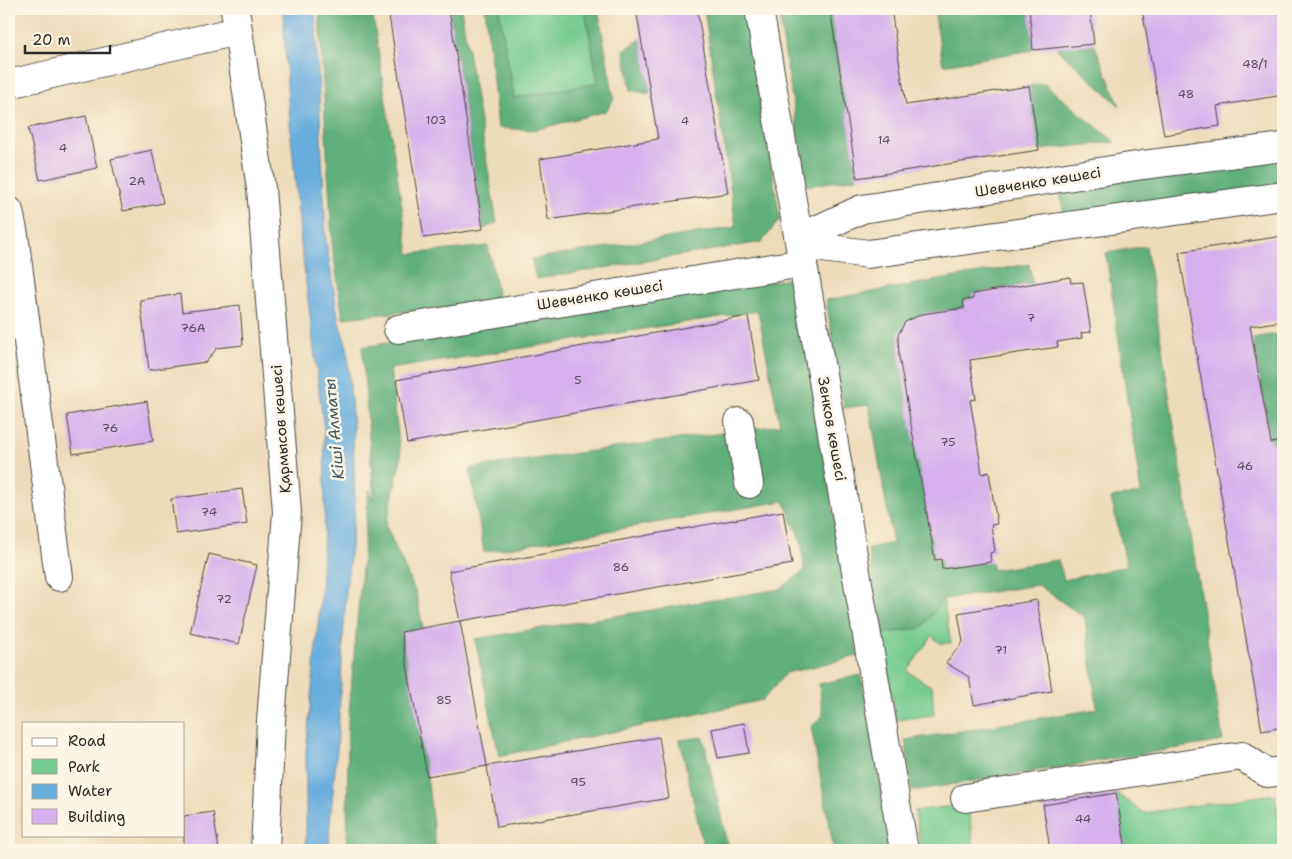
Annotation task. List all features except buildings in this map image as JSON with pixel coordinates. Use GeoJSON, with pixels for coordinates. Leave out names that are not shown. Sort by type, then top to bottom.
{"type":"FeatureCollection","features":[{"type":"Feature","properties":{"kind":"street","name":"Зенков көшесі"},"geometry":{"type":"LineString","coordinates":[[760,9],[904,850]]}},
{"type":"Feature","properties":{"kind":"street"},"geometry":{"type":"LineString","coordinates":[[9,84],[236,20]]}},
{"type":"Feature","properties":{"kind":"street","name":"Қармысов көшесі"},"geometry":{"type":"LineString","coordinates":[[236,20],[261,189],[287,512],[271,721],[265,850]]}},
{"type":"Feature","properties":{"kind":"street","name":"Шевченко көшесі"},"geometry":{"type":"LineString","coordinates":[[801,248],[862,209],[1143,165],[1283,147]]}},
{"type":"Feature","properties":{"kind":"street","name":"Шевченко көшесі"},"geometry":{"type":"LineString","coordinates":[[398,329],[801,248],[868,254],[1283,196]]}},
{"type":"Feature","properties":{"kind":"street"},"geometry":{"type":"LineString","coordinates":[[9,211],[14,235],[59,577]]}},
{"type":"Feature","properties":{"kind":"street"},"geometry":{"type":"LineString","coordinates":[[739,422],[748,484]]}},
{"type":"Feature","properties":{"kind":"street"},"geometry":{"type":"LineString","coordinates":[[965,798],[1242,756],[1267,773],[1283,770]]}},
{"type":"Feature","properties":{"kind":"green space"},"geometry":{"type":"Polygon","coordinates":[[[319,9],[372,9],[409,254],[488,246],[499,302],[343,318],[332,243],[319,9]]]}},
{"type":"Feature","properties":{"kind":"green space"},"geometry":{"type":"Polygon","coordinates":[[[449,9],[461,9],[497,223],[483,229],[449,9]]]}},
{"type":"Feature","properties":{"kind":"green space"},"geometry":{"type":"Polygon","coordinates":[[[485,9],[499,9],[514,98],[598,83],[585,9],[598,9],[614,99],[606,111],[535,130],[498,128],[485,9]]]}},
{"type":"Feature","properties":{"kind":"green space"},"geometry":{"type":"Polygon","coordinates":[[[499,9],[585,9],[598,83],[514,98],[499,9]]]}},
{"type":"Feature","properties":{"kind":"green space"},"geometry":{"type":"Polygon","coordinates":[[[704,9],[745,9],[780,219],[762,242],[536,279],[532,259],[736,227],[704,9]]]}},
{"type":"Feature","properties":{"kind":"green space"},"geometry":{"type":"Polygon","coordinates":[[[778,9],[830,9],[857,178],[806,186],[778,9]]]}},
{"type":"Feature","properties":{"kind":"green space"},"geometry":{"type":"Polygon","coordinates":[[[934,9],[1029,9],[1033,50],[943,65],[934,9]]]}},
{"type":"Feature","properties":{"kind":"green space"},"geometry":{"type":"Polygon","coordinates":[[[641,39],[650,94],[631,90],[624,50],[641,39]]]}},
{"type":"Feature","properties":{"kind":"green space"},"geometry":{"type":"Polygon","coordinates":[[[1094,44],[1120,106],[1056,48],[1094,44]]]}},
{"type":"Feature","properties":{"kind":"green space"},"geometry":{"type":"Polygon","coordinates":[[[1044,84],[1115,142],[1039,150],[1029,86],[1044,84]]]}},
{"type":"Feature","properties":{"kind":"green space"},"geometry":{"type":"Polygon","coordinates":[[[1283,157],[1283,188],[1065,219],[1059,189],[1283,157]]]}},
{"type":"Feature","properties":{"kind":"green space"},"geometry":{"type":"Polygon","coordinates":[[[1146,246],[1223,741],[912,791],[905,740],[1097,709],[1085,618],[1038,585],[944,599],[921,628],[882,634],[868,548],[893,543],[869,405],[844,408],[826,300],[1029,264],[1033,283],[973,293],[973,299],[963,300],[964,308],[930,313],[910,320],[903,327],[899,336],[898,349],[935,560],[941,559],[943,569],[991,562],[993,570],[1058,560],[1064,580],[1127,566],[1111,498],[1141,493],[1106,253],[1146,246]]]}},
{"type":"Feature","properties":{"kind":"green space"},"geometry":{"type":"Polygon","coordinates":[[[793,278],[858,656],[786,673],[763,700],[499,756],[475,639],[780,589],[804,571],[802,544],[784,501],[484,552],[470,468],[780,425],[758,311],[390,369],[401,458],[386,526],[416,593],[423,628],[401,633],[427,776],[436,850],[347,850],[348,723],[369,490],[374,500],[362,347],[793,278]]]}},
{"type":"Feature","properties":{"kind":"green space"},"geometry":{"type":"Polygon","coordinates":[[[1283,333],[1283,441],[1271,443],[1253,338],[1283,333]]]}},
{"type":"Feature","properties":{"kind":"green space"},"geometry":{"type":"Polygon","coordinates":[[[943,599],[951,643],[940,643],[932,636],[907,671],[932,687],[934,715],[896,720],[882,634],[921,628],[943,599]]]}},
{"type":"Feature","properties":{"kind":"green space"},"geometry":{"type":"Polygon","coordinates":[[[861,675],[892,850],[834,850],[811,727],[823,716],[819,684],[861,675]]]}},
{"type":"Feature","properties":{"kind":"green space"},"geometry":{"type":"Polygon","coordinates":[[[703,737],[728,850],[704,850],[680,740],[703,737]]]}},
{"type":"Feature","properties":{"kind":"green space"},"geometry":{"type":"Polygon","coordinates":[[[1116,793],[1144,813],[1275,794],[1283,850],[1126,850],[1116,793]]]}},
{"type":"Feature","properties":{"kind":"green space"},"geometry":{"type":"Polygon","coordinates":[[[968,804],[974,850],[921,850],[915,811],[968,804]]]}},
{"type":"Feature","properties":{"kind":"water","name":"Кіші Алматы"},"geometry":{"type":"Polygon","coordinates":[[[283,9],[315,9],[326,241],[339,323],[347,347],[353,427],[355,509],[346,591],[337,750],[329,832],[330,850],[306,850],[306,751],[321,592],[325,510],[324,430],[301,243],[288,102],[283,9]]]}}]}
